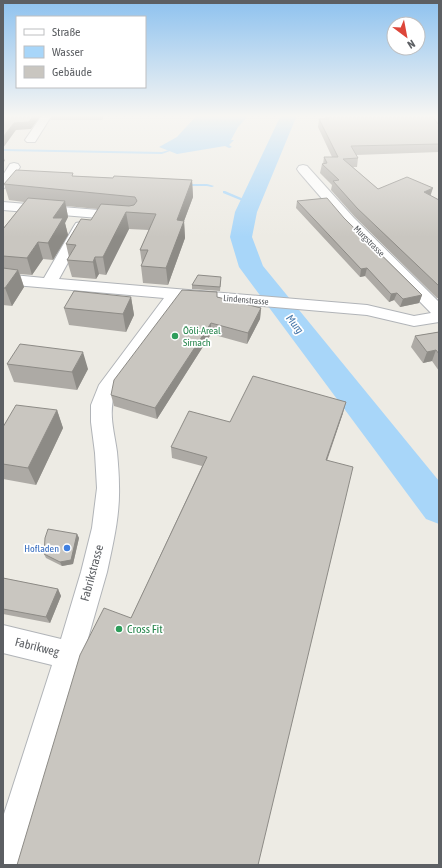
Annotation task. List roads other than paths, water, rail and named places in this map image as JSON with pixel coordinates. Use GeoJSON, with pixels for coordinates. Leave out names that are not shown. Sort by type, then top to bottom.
{"type":"FeatureCollection","features":[{"type":"Feature","properties":{"kind":"street"},"geometry":{"type":"LineString","coordinates":[[3,184],[14,167]]}},
{"type":"Feature","properties":{"kind":"street","name":"Murgstrasse"},"geometry":{"type":"LineString","coordinates":[[303,169],[349,221],[439,311]]}},
{"type":"Feature","properties":{"kind":"street"},"geometry":{"type":"LineString","coordinates":[[3,206],[131,217]]}},
{"type":"Feature","properties":{"kind":"street"},"geometry":{"type":"LineString","coordinates":[[50,283],[88,214]]}},
{"type":"Feature","properties":{"kind":"street","name":"Lindenstrasse"},"geometry":{"type":"LineString","coordinates":[[3,279],[367,310],[414,321],[439,317]]}},
{"type":"Feature","properties":{"kind":"street","name":"Fabrikstrasse"},"geometry":{"type":"LineString","coordinates":[[5,865],[70,655],[94,572],[104,528],[108,488],[106,453],[100,422],[101,405],[106,390],[175,294]]}},
{"type":"Feature","properties":{"kind":"street","name":"Fabrikweg"},"geometry":{"type":"LineString","coordinates":[[3,639],[70,655]]}},
{"type":"Feature","properties":{"kind":"waterway","name":"Murg"},"geometry":{"type":"LineString","coordinates":[[271,156],[246,212],[241,237],[251,267],[439,508]]}},
{"type":"Feature","properties":{"kind":"waterway"},"geometry":{"type":"LineString","coordinates":[[186,185],[212,186]]}},
{"type":"Feature","properties":{"kind":"waterway"},"geometry":{"type":"LineString","coordinates":[[224,192],[251,203]]}},
{"type":"Feature","properties":{"kind":"place","name":"Ööli-Areal Sirnach"},"geometry":{"type":"Point","coordinates":[175,336]}},
{"type":"Feature","properties":{"kind":"place","name":"Hofladen"},"geometry":{"type":"Point","coordinates":[67,548]}},
{"type":"Feature","properties":{"kind":"place","name":"Cross Fit"},"geometry":{"type":"Point","coordinates":[119,629]}}]}
